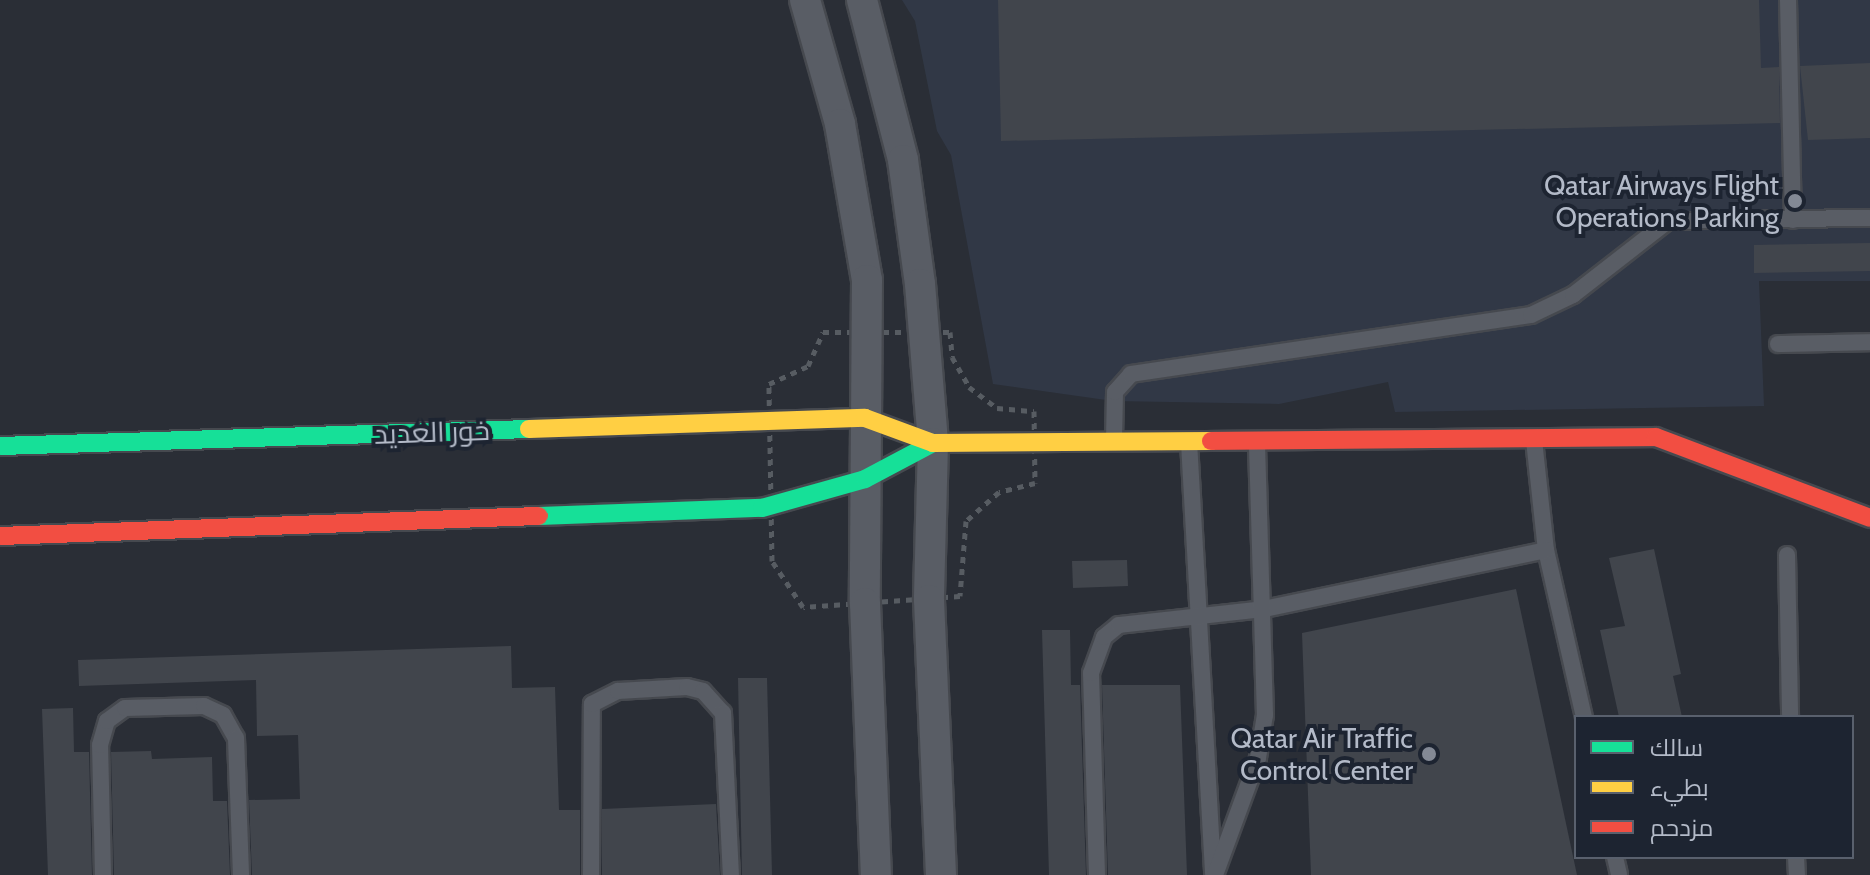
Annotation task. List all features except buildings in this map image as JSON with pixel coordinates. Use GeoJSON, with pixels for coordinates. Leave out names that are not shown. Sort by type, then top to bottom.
{"type":"FeatureCollection","features":[{"type":"Feature","properties":{"kind":"main road","name":"خور العديد"},"geometry":{"type":"LineString","coordinates":[[0,446],[865,418],[933,443]]}},
{"type":"Feature","properties":{"kind":"main road"},"geometry":{"type":"LineString","coordinates":[[0,536],[762,508],[865,479],[933,443],[1676,440],[1870,518]]}},
{"type":"Feature","properties":{"kind":"street"},"geometry":{"type":"LineString","coordinates":[[805,0],[856,200],[870,331],[865,479],[876,875]]}},
{"type":"Feature","properties":{"kind":"street"},"geometry":{"type":"LineString","coordinates":[[862,0],[914,224],[933,443],[929,600],[941,875]]}},
{"type":"Feature","properties":{"kind":"lane"},"geometry":{"type":"LineString","coordinates":[[1788,0],[1793,220]]}},
{"type":"Feature","properties":{"kind":"lane"},"geometry":{"type":"LineString","coordinates":[[1114,442],[1115,392],[1131,374],[1531,315],[1573,295],[1668,221],[1870,218]]}},
{"type":"Feature","properties":{"kind":"lane"},"geometry":{"type":"LineString","coordinates":[[1778,344],[1870,342]]}},
{"type":"Feature","properties":{"kind":"lane"},"geometry":{"type":"LineString","coordinates":[[1214,875],[1263,736],[1264,609],[1257,440]]}},
{"type":"Feature","properties":{"kind":"lane"},"geometry":{"type":"LineString","coordinates":[[1534,440],[1546,550],[1584,715]]}},
{"type":"Feature","properties":{"kind":"lane"},"geometry":{"type":"LineString","coordinates":[[1189,441],[1194,614],[1214,875]]}},
{"type":"Feature","properties":{"kind":"lane"},"geometry":{"type":"LineString","coordinates":[[1097,875],[1095,653],[1119,625],[1194,614],[1264,609],[1546,550]]}},
{"type":"Feature","properties":{"kind":"lane"},"geometry":{"type":"LineString","coordinates":[[1787,555],[1790,715]]}},
{"type":"Feature","properties":{"kind":"lane"},"geometry":{"type":"LineString","coordinates":[[591,875],[586,734],[592,704],[618,691],[687,687],[703,691],[723,713],[731,875]]}},
{"type":"Feature","properties":{"kind":"lane"},"geometry":{"type":"LineString","coordinates":[[103,875],[100,745],[107,721],[125,708],[204,706],[223,715],[236,738],[241,875]]}},
{"type":"Feature","properties":{"kind":"shaded area"},"geometry":{"type":"Polygon","coordinates":[[[902,0],[1870,0],[1870,281],[1759,281],[1764,406],[1395,412],[1388,382],[1279,404],[1113,401],[993,384],[951,155],[937,131],[915,21],[902,0]]]}},
{"type":"Feature","properties":{"kind":"traffic: fast"},"geometry":{"type":"LineString","coordinates":[[0,446],[529,429]]}},
{"type":"Feature","properties":{"kind":"traffic: fast"},"geometry":{"type":"LineString","coordinates":[[539,516],[762,508],[865,479],[933,443]]}},
{"type":"Feature","properties":{"kind":"traffic: slow"},"geometry":{"type":"LineString","coordinates":[[529,429],[865,418],[933,443],[1211,441]]}},
{"type":"Feature","properties":{"kind":"traffic: jam"},"geometry":{"type":"LineString","coordinates":[[1211,441],[1656,437],[1870,518]]}},
{"type":"Feature","properties":{"kind":"traffic: jam"},"geometry":{"type":"LineString","coordinates":[[0,536],[539,516]]}},
{"type":"Feature","properties":{"kind":"place","name":"Qatar Airways Flight Operations Parking"},"geometry":{"type":"Point","coordinates":[1795,201]}},
{"type":"Feature","properties":{"kind":"place","name":"Qatar Air Traffic Control Center"},"geometry":{"type":"Point","coordinates":[1429,754]}}]}
